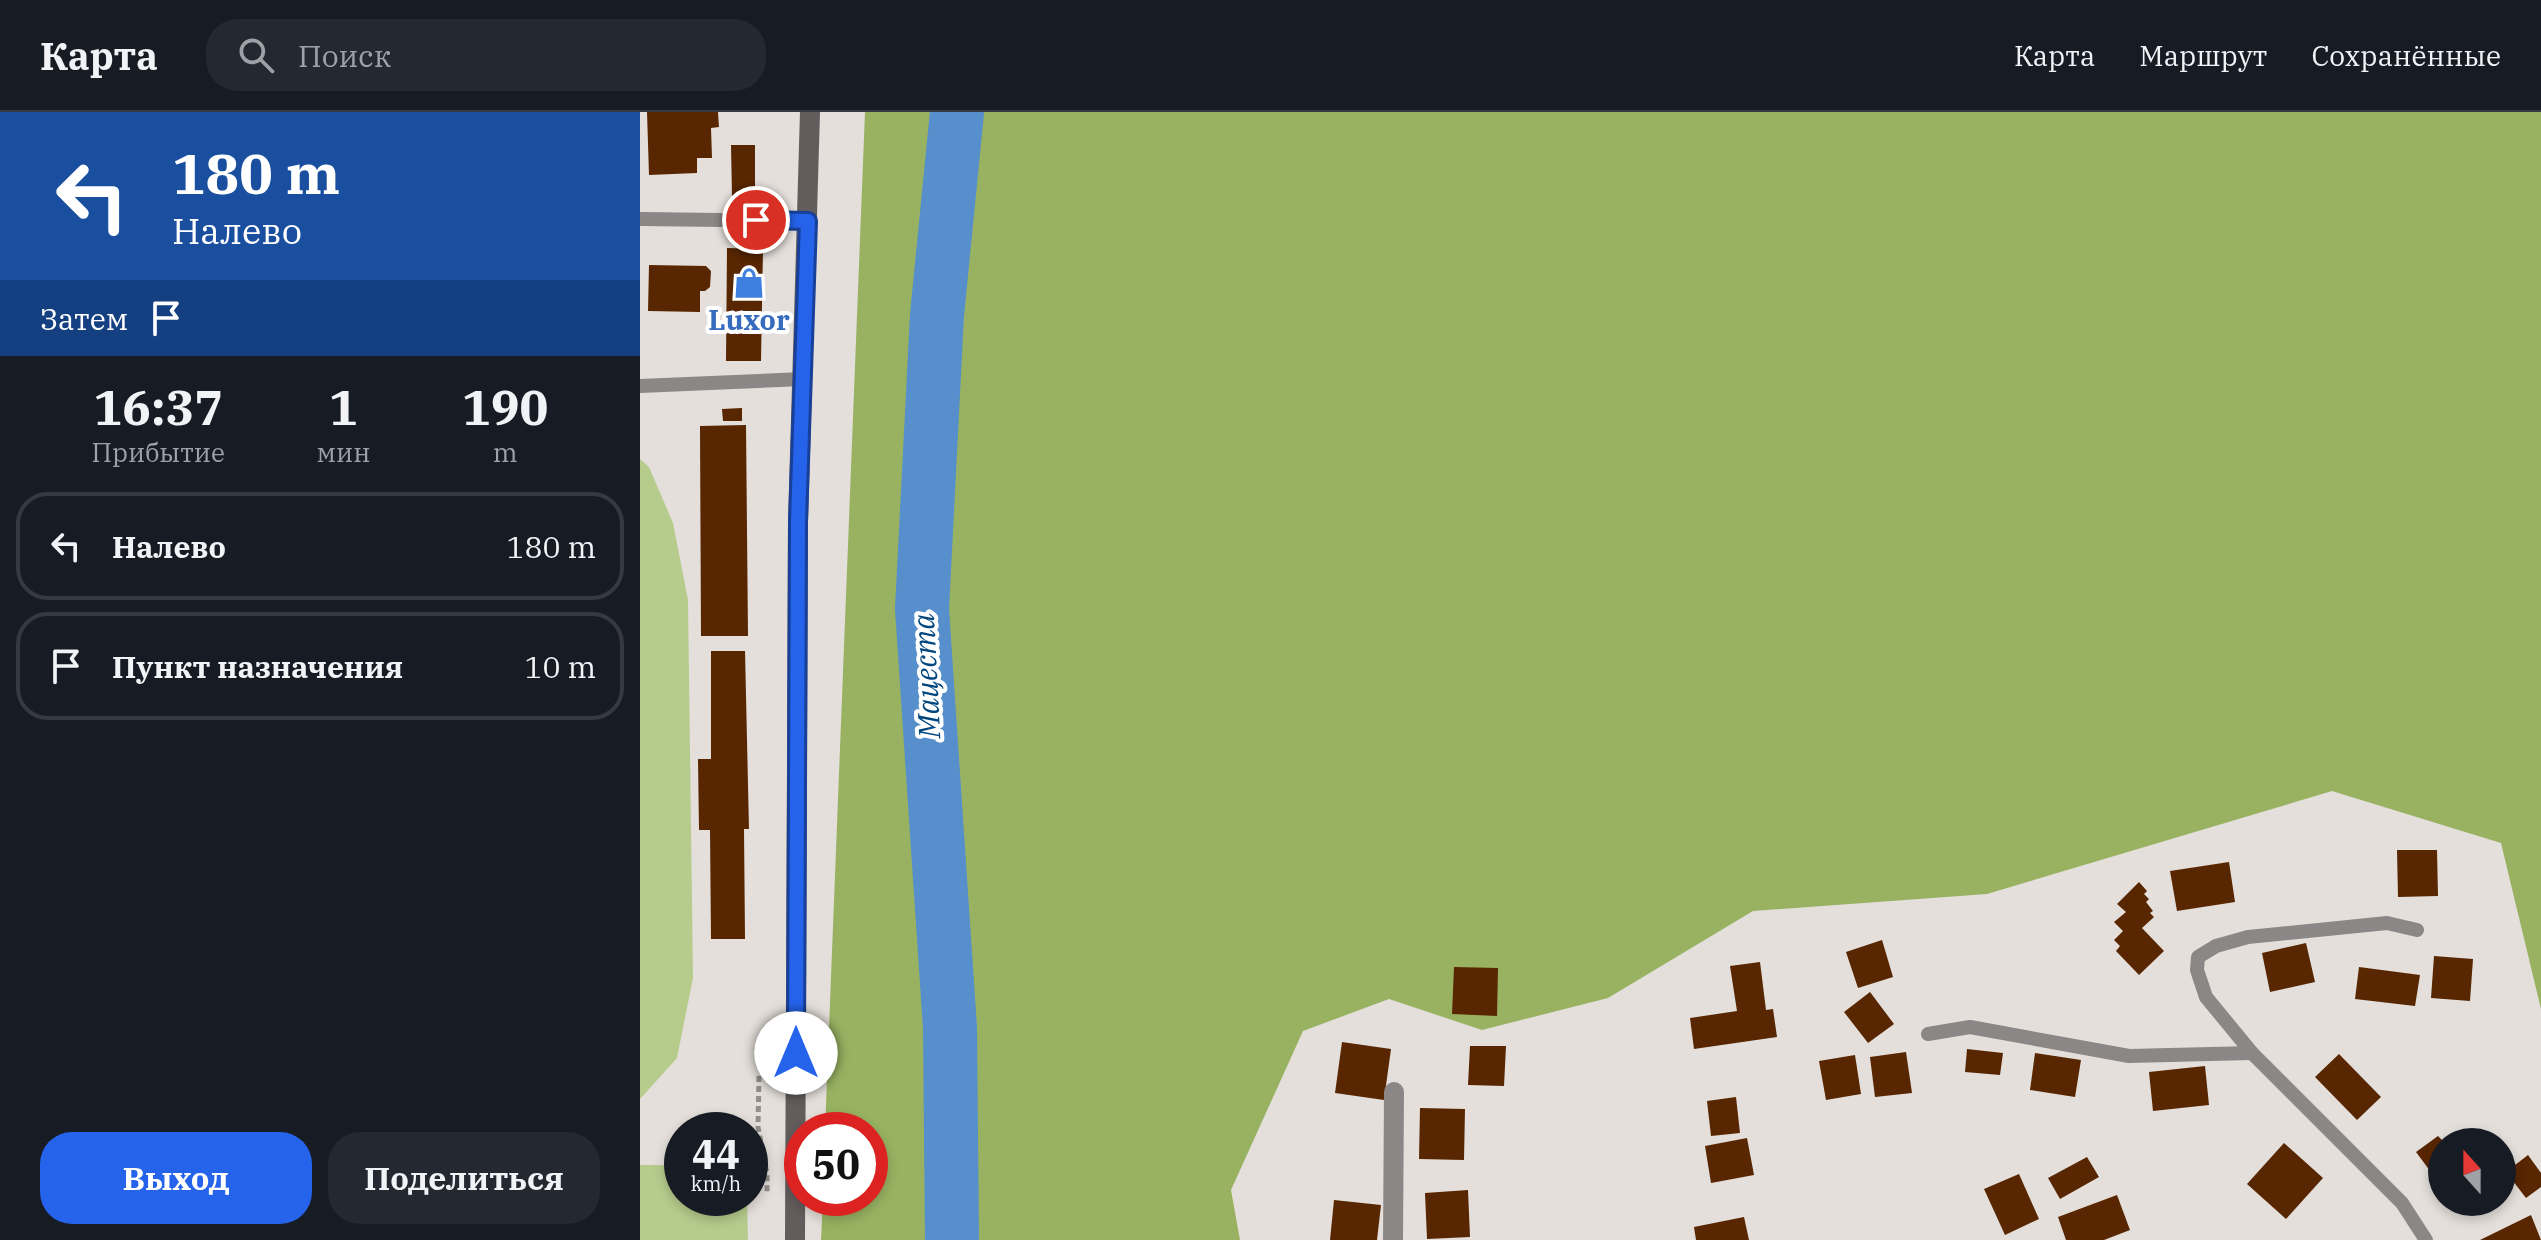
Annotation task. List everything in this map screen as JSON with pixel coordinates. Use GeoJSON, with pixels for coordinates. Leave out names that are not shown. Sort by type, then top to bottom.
{"type":"FeatureCollection","features":[{"type":"Feature","properties":{"kind":"main road"},"geometry":{"type":"LineString","coordinates":[[795,1240],[798,522],[810,112]]}},
{"type":"Feature","properties":{"kind":"street"},"geometry":{"type":"LineString","coordinates":[[1393,1240],[1394,1092]]}},
{"type":"Feature","properties":{"kind":"lane"},"geometry":{"type":"LineString","coordinates":[[640,219],[808,221]]}},
{"type":"Feature","properties":{"kind":"lane"},"geometry":{"type":"LineString","coordinates":[[640,386],[803,379]]}},
{"type":"Feature","properties":{"kind":"lane"},"geometry":{"type":"LineString","coordinates":[[2417,930],[2387,923],[2248,937],[2216,946],[2198,957],[2197,970],[2206,997],[2252,1053],[2402,1203],[2426,1240]]}},
{"type":"Feature","properties":{"kind":"lane"},"geometry":{"type":"LineString","coordinates":[[1928,1034],[1970,1027],[2129,1056],[2252,1053]]}},
{"type":"Feature","properties":{"kind":"path"},"geometry":{"type":"LineString","coordinates":[[758,1112],[759,1076]]}},
{"type":"Feature","properties":{"kind":"green space"},"geometry":{"type":"Polygon","coordinates":[[[865,112],[2541,112],[2541,1009],[2501,843],[2332,791],[1987,894],[1753,911],[1608,998],[1482,1030],[1389,999],[1303,1031],[1231,1190],[1240,1240],[821,1240],[822,1216],[888,1216],[888,1112],[826,1112],[865,112]]]}},
{"type":"Feature","properties":{"kind":"green space"},"geometry":{"type":"Polygon","coordinates":[[[640,459],[649,467],[673,523],[688,600],[693,978],[677,1058],[640,1099],[640,459]]]}},
{"type":"Feature","properties":{"kind":"green space"},"geometry":{"type":"Polygon","coordinates":[[[640,1165],[664,1165],[664,1216],[747,1216],[748,1240],[640,1240],[640,1165]]]}},
{"type":"Feature","properties":{"kind":"building"},"geometry":{"type":"Polygon","coordinates":[[[647,112],[718,112],[719,127],[711,128],[712,158],[697,158],[697,173],[649,175],[647,112]]]}},
{"type":"Feature","properties":{"kind":"building"},"geometry":{"type":"Polygon","coordinates":[[[731,145],[755,145],[755,196],[732,197],[731,145]]]}},
{"type":"Feature","properties":{"kind":"building"},"geometry":{"type":"Polygon","coordinates":[[[727,248],[763,249],[761,361],[726,361],[727,248]]]}},
{"type":"Feature","properties":{"kind":"building"},"geometry":{"type":"Polygon","coordinates":[[[649,265],[706,266],[711,271],[710,287],[700,291],[700,312],[648,311],[649,265]]]}},
{"type":"Feature","properties":{"kind":"building"},"geometry":{"type":"Polygon","coordinates":[[[742,408],[742,421],[723,421],[722,409],[742,408]]]}},
{"type":"Feature","properties":{"kind":"building"},"geometry":{"type":"Polygon","coordinates":[[[746,425],[748,636],[701,636],[700,426],[746,425]]]}},
{"type":"Feature","properties":{"kind":"building"},"geometry":{"type":"Polygon","coordinates":[[[711,651],[745,651],[749,829],[744,829],[745,939],[711,939],[710,830],[699,830],[698,759],[711,759],[711,651]]]}},
{"type":"Feature","properties":{"kind":"building"},"geometry":{"type":"Polygon","coordinates":[[[2397,850],[2437,850],[2438,896],[2398,897],[2397,850]]]}},
{"type":"Feature","properties":{"kind":"building"},"geometry":{"type":"Polygon","coordinates":[[[2229,862],[2235,902],[2177,911],[2170,871],[2229,862]]]}},
{"type":"Feature","properties":{"kind":"building"},"geometry":{"type":"Polygon","coordinates":[[[2139,882],[2147,891],[2144,894],[2149,899],[2146,902],[2154,917],[2142,928],[2164,951],[2139,975],[2116,951],[2120,946],[2114,940],[2123,931],[2114,922],[2126,912],[2117,904],[2139,882]]]}},
{"type":"Feature","properties":{"kind":"building"},"geometry":{"type":"Polygon","coordinates":[[[1882,940],[1893,977],[1858,988],[1846,952],[1882,940]]]}},
{"type":"Feature","properties":{"kind":"building"},"geometry":{"type":"Polygon","coordinates":[[[2306,943],[2315,982],[2270,992],[2262,953],[2306,943]]]}},
{"type":"Feature","properties":{"kind":"building"},"geometry":{"type":"Polygon","coordinates":[[[2434,956],[2473,959],[2470,1001],[2431,998],[2434,956]]]}},
{"type":"Feature","properties":{"kind":"building"},"geometry":{"type":"Polygon","coordinates":[[[1760,962],[1766,1010],[1773,1009],[1777,1037],[1694,1049],[1690,1018],[1737,1011],[1730,966],[1760,962]]]}},
{"type":"Feature","properties":{"kind":"building"},"geometry":{"type":"Polygon","coordinates":[[[1454,967],[1498,968],[1497,1016],[1452,1014],[1454,967]]]}},
{"type":"Feature","properties":{"kind":"building"},"geometry":{"type":"Polygon","coordinates":[[[2359,967],[2420,975],[2415,1006],[2355,999],[2359,967]]]}},
{"type":"Feature","properties":{"kind":"building"},"geometry":{"type":"Polygon","coordinates":[[[1870,992],[1894,1024],[1868,1043],[1844,1012],[1870,992]]]}},
{"type":"Feature","properties":{"kind":"building"},"geometry":{"type":"Polygon","coordinates":[[[1342,1042],[1391,1049],[1384,1100],[1335,1093],[1342,1042]]]}},
{"type":"Feature","properties":{"kind":"building"},"geometry":{"type":"Polygon","coordinates":[[[1470,1046],[1506,1046],[1504,1086],[1468,1085],[1470,1046]]]}},
{"type":"Feature","properties":{"kind":"building"},"geometry":{"type":"Polygon","coordinates":[[[1967,1049],[2003,1053],[2000,1075],[1965,1072],[1967,1049]]]}},
{"type":"Feature","properties":{"kind":"building"},"geometry":{"type":"Polygon","coordinates":[[[1906,1052],[1912,1093],[1875,1097],[1870,1057],[1906,1052]]]}},
{"type":"Feature","properties":{"kind":"building"},"geometry":{"type":"Polygon","coordinates":[[[2035,1053],[2081,1060],[2075,1097],[2030,1090],[2035,1053]]]}},
{"type":"Feature","properties":{"kind":"building"},"geometry":{"type":"Polygon","coordinates":[[[2339,1054],[2381,1097],[2357,1120],[2315,1077],[2339,1054]]]}},
{"type":"Feature","properties":{"kind":"building"},"geometry":{"type":"Polygon","coordinates":[[[1855,1055],[1861,1094],[1826,1100],[1819,1061],[1855,1055]]]}},
{"type":"Feature","properties":{"kind":"building"},"geometry":{"type":"Polygon","coordinates":[[[2205,1066],[2209,1105],[2153,1111],[2149,1072],[2205,1066]]]}},
{"type":"Feature","properties":{"kind":"building"},"geometry":{"type":"Polygon","coordinates":[[[1736,1097],[1740,1133],[1711,1136],[1707,1101],[1736,1097]]]}},
{"type":"Feature","properties":{"kind":"building"},"geometry":{"type":"Polygon","coordinates":[[[1420,1108],[1465,1109],[1464,1160],[1419,1159],[1420,1108]]]}},
{"type":"Feature","properties":{"kind":"building"},"geometry":{"type":"Polygon","coordinates":[[[1747,1138],[1754,1175],[1711,1183],[1705,1146],[1747,1138]]]}},
{"type":"Feature","properties":{"kind":"building"},"geometry":{"type":"Polygon","coordinates":[[[2284,1143],[2323,1178],[2286,1219],[2247,1184],[2284,1143]]]}},
{"type":"Feature","properties":{"kind":"building"},"geometry":{"type":"Polygon","coordinates":[[[2428,1143],[2428,1168],[2416,1152],[2428,1143]]]}},
{"type":"Feature","properties":{"kind":"building"},"geometry":{"type":"Polygon","coordinates":[[[2528,1155],[2541,1173],[2541,1187],[2526,1198],[2516,1185],[2516,1164],[2528,1155]]]}},
{"type":"Feature","properties":{"kind":"building"},"geometry":{"type":"Polygon","coordinates":[[[2087,1157],[2099,1177],[2060,1199],[2048,1178],[2087,1157]]]}},
{"type":"Feature","properties":{"kind":"building"},"geometry":{"type":"Polygon","coordinates":[[[2019,1174],[2039,1219],[2005,1235],[1984,1189],[2019,1174]]]}},
{"type":"Feature","properties":{"kind":"building"},"geometry":{"type":"Polygon","coordinates":[[[1468,1190],[1470,1237],[1427,1239],[1425,1193],[1468,1190]]]}},
{"type":"Feature","properties":{"kind":"building"},"geometry":{"type":"Polygon","coordinates":[[[2117,1195],[2130,1230],[2104,1240],[2066,1240],[2058,1217],[2117,1195]]]}},
{"type":"Feature","properties":{"kind":"building"},"geometry":{"type":"Polygon","coordinates":[[[1334,1200],[1381,1205],[1377,1240],[1330,1240],[1334,1200]]]}},
{"type":"Feature","properties":{"kind":"building"},"geometry":{"type":"Polygon","coordinates":[[[2531,1215],[2541,1240],[2480,1240],[2531,1215]]]}},
{"type":"Feature","properties":{"kind":"building"},"geometry":{"type":"Polygon","coordinates":[[[1744,1217],[1749,1240],[1696,1240],[1694,1227],[1744,1217]]]}},
{"type":"Feature","properties":{"kind":"waterway","name":"Мацеста"},"geometry":{"type":"LineString","coordinates":[[952,1240],[950,1028],[922,609],[937,315],[957,112]]}},
{"type":"Feature","properties":{"kind":"place","name":"Luxor"},"geometry":{"type":"Point","coordinates":[749,283]}},
{"type":"Feature","properties":{"kind":"route"},"geometry":{"type":"LineString","coordinates":[[756,220],[808,221],[798,522],[796,1053]]}}]}
